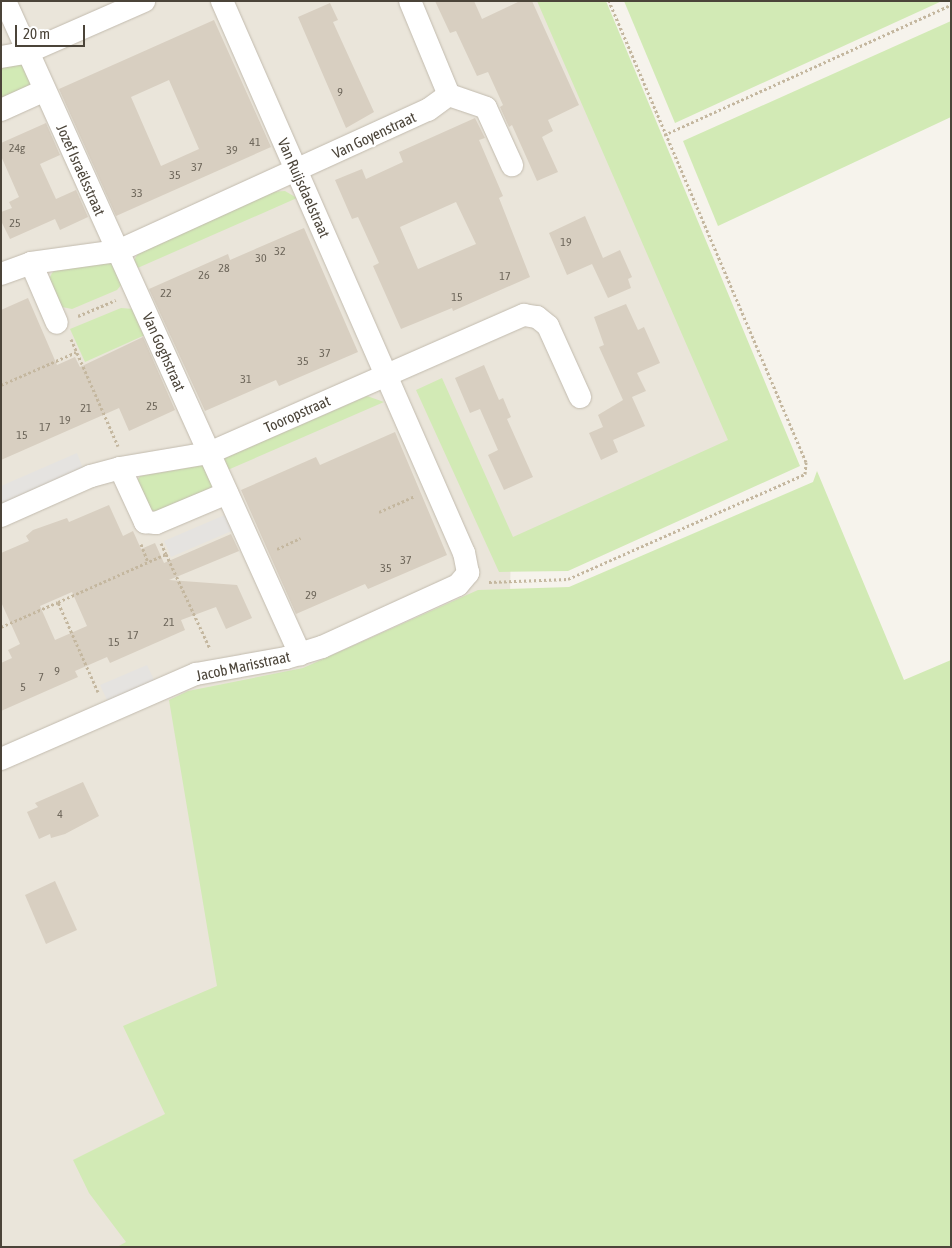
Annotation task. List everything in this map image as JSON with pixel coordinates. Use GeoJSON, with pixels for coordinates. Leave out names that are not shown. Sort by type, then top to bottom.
{"type":"FeatureCollection","features":[{"type":"Feature","properties":{"kind":"street","name":"Jozef Israëlsstraat"},"geometry":{"type":"LineString","coordinates":[[5,1],[118,251]]}},
{"type":"Feature","properties":{"kind":"street"},"geometry":{"type":"LineString","coordinates":[[1,57],[28,52],[144,1]]}},
{"type":"Feature","properties":{"kind":"street","name":"Van Ruijsdaelstraat"},"geometry":{"type":"LineString","coordinates":[[222,1],[464,553],[463,579]]}},
{"type":"Feature","properties":{"kind":"street"},"geometry":{"type":"LineString","coordinates":[[410,1],[449,95],[486,108],[512,165]]}},
{"type":"Feature","properties":{"kind":"street"},"geometry":{"type":"LineString","coordinates":[[1,110],[45,90]]}},
{"type":"Feature","properties":{"kind":"street","name":"Van Goyenstraat"},"geometry":{"type":"LineString","coordinates":[[296,171],[428,110],[449,95]]}},
{"type":"Feature","properties":{"kind":"street"},"geometry":{"type":"LineString","coordinates":[[1,274],[31,263],[118,251],[296,171]]}},
{"type":"Feature","properties":{"kind":"street","name":"Van Goghstraat"},"geometry":{"type":"LineString","coordinates":[[118,251],[209,453]]}},
{"type":"Feature","properties":{"kind":"street"},"geometry":{"type":"LineString","coordinates":[[31,263],[57,322]]}},
{"type":"Feature","properties":{"kind":"street"},"geometry":{"type":"LineString","coordinates":[[386,375],[524,316],[537,317],[548,326],[580,397]]}},
{"type":"Feature","properties":{"kind":"street","name":"Tooropstraat"},"geometry":{"type":"LineString","coordinates":[[1,516],[91,476],[120,468],[209,453],[386,375]]}},
{"type":"Feature","properties":{"kind":"street"},"geometry":{"type":"LineString","coordinates":[[209,453],[300,654]]}},
{"type":"Feature","properties":{"kind":"street"},"geometry":{"type":"LineString","coordinates":[[120,468],[145,522],[156,523],[227,493]]}},
{"type":"Feature","properties":{"kind":"street","name":"Jacob Marisstraat"},"geometry":{"type":"LineString","coordinates":[[1,759],[196,674],[300,654],[463,579]]}},
{"type":"Feature","properties":{"kind":"path"},"geometry":{"type":"LineString","coordinates":[[463,579],[486,582],[568,579],[805,474],[806,462],[664,135],[609,1]]}},
{"type":"Feature","properties":{"kind":"path"},"geometry":{"type":"LineString","coordinates":[[664,135],[951,5]]}},
{"type":"Feature","properties":{"kind":"path"},"geometry":{"type":"LineString","coordinates":[[120,468],[122,454],[69,336],[57,322],[121,298],[136,305],[141,302]]}},
{"type":"Feature","properties":{"kind":"path"},"geometry":{"type":"LineString","coordinates":[[1,385],[76,352]]}},
{"type":"Feature","properties":{"kind":"path"},"geometry":{"type":"LineString","coordinates":[[379,512],[435,487]]}},
{"type":"Feature","properties":{"kind":"path"},"geometry":{"type":"LineString","coordinates":[[1,628],[166,554],[220,669]]}},
{"type":"Feature","properties":{"kind":"path"},"geometry":{"type":"LineString","coordinates":[[58,602],[107,713]]}},
{"type":"Feature","properties":{"kind":"shaded area"},"geometry":{"type":"Polygon","coordinates":[[[1,1],[559,1],[745,443],[511,546],[510,596],[227,987],[135,1242],[125,1247],[1,1247],[1,1]]]}},
{"type":"Feature","properties":{"kind":"shaded area"},"geometry":{"type":"Polygon","coordinates":[[[77,453],[84,471],[1,507],[1,486],[77,453]]]}},
{"type":"Feature","properties":{"kind":"shaded area"},"geometry":{"type":"Polygon","coordinates":[[[227,514],[234,530],[171,557],[164,541],[227,514]]]}},
{"type":"Feature","properties":{"kind":"shaded area"},"geometry":{"type":"Polygon","coordinates":[[[147,665],[155,682],[108,702],[100,685],[147,665]]]}},
{"type":"Feature","properties":{"kind":"green space"},"geometry":{"type":"Polygon","coordinates":[[[537,1],[606,1],[800,466],[568,571],[499,572],[416,390],[442,378],[513,537],[728,440],[537,1]]]}},
{"type":"Feature","properties":{"kind":"green space"},"geometry":{"type":"Polygon","coordinates":[[[624,1],[942,1],[675,123],[624,1]]]}},
{"type":"Feature","properties":{"kind":"green space"},"geometry":{"type":"Polygon","coordinates":[[[951,21],[951,117],[718,226],[683,141],[951,21]]]}},
{"type":"Feature","properties":{"kind":"green space"},"geometry":{"type":"Polygon","coordinates":[[[23,64],[32,81],[30,85],[1,101],[1,66],[23,64]]]}},
{"type":"Feature","properties":{"kind":"green space"},"geometry":{"type":"Polygon","coordinates":[[[285,191],[297,198],[133,270],[132,264],[138,253],[271,192],[285,191]]]}},
{"type":"Feature","properties":{"kind":"green space"},"geometry":{"type":"Polygon","coordinates":[[[107,262],[114,263],[122,284],[117,290],[72,309],[62,307],[49,279],[52,273],[57,269],[107,262]]]}},
{"type":"Feature","properties":{"kind":"green space"},"geometry":{"type":"Polygon","coordinates":[[[121,308],[134,309],[145,335],[85,362],[70,329],[121,308]]]}},
{"type":"Feature","properties":{"kind":"green space"},"geometry":{"type":"Polygon","coordinates":[[[367,396],[384,402],[223,472],[225,458],[367,396]]]}},
{"type":"Feature","properties":{"kind":"green space"},"geometry":{"type":"Polygon","coordinates":[[[204,465],[213,483],[211,488],[159,513],[149,509],[137,481],[140,476],[204,465]]]}},
{"type":"Feature","properties":{"kind":"green space"},"geometry":{"type":"Polygon","coordinates":[[[817,471],[904,680],[951,660],[951,1247],[117,1247],[126,1242],[89,1193],[73,1160],[165,1114],[123,1026],[217,986],[169,700],[188,691],[303,668],[478,590],[569,587],[813,482],[817,471]]]}},
{"type":"Feature","properties":{"kind":"building"},"geometry":{"type":"Polygon","coordinates":[[[435,1],[474,1],[482,19],[520,1],[532,1],[579,105],[548,120],[553,131],[542,137],[558,172],[537,181],[512,125],[509,127],[500,107],[503,105],[488,72],[477,76],[456,31],[450,33],[435,1]]]}},
{"type":"Feature","properties":{"kind":"building"},"geometry":{"type":"Polygon","coordinates":[[[330,3],[338,20],[333,22],[374,112],[346,128],[298,17],[330,3]]]}},
{"type":"Feature","properties":{"kind":"building"},"geometry":{"type":"Polygon","coordinates":[[[214,20],[271,147],[116,216],[59,89],[214,20]],[[169,80],[131,97],[161,166],[199,149],[169,80]]]}},
{"type":"Feature","properties":{"kind":"building"},"geometry":{"type":"Polygon","coordinates":[[[475,118],[485,138],[479,140],[503,196],[499,198],[530,277],[453,311],[452,308],[401,329],[373,266],[379,263],[358,217],[352,219],[335,180],[362,169],[366,179],[403,162],[399,152],[475,118]],[[456,202],[400,227],[418,269],[476,244],[456,202]]]}},
{"type":"Feature","properties":{"kind":"building"},"geometry":{"type":"Polygon","coordinates":[[[46,123],[60,155],[40,164],[56,199],[76,190],[88,217],[60,230],[55,219],[10,239],[1,221],[1,212],[12,208],[9,202],[19,197],[1,156],[1,143],[46,123]]]}},
{"type":"Feature","properties":{"kind":"building"},"geometry":{"type":"Polygon","coordinates":[[[585,216],[603,258],[620,250],[632,277],[628,279],[631,288],[608,298],[592,264],[567,275],[549,233],[585,216]]]}},
{"type":"Feature","properties":{"kind":"building"},"geometry":{"type":"Polygon","coordinates":[[[304,228],[358,352],[279,386],[276,380],[205,411],[149,289],[228,254],[230,260],[304,228]]]}},
{"type":"Feature","properties":{"kind":"building"},"geometry":{"type":"Polygon","coordinates":[[[28,298],[57,365],[75,357],[80,367],[143,337],[175,410],[129,431],[119,408],[1,460],[1,310],[28,298]]]}},
{"type":"Feature","properties":{"kind":"building"},"geometry":{"type":"Polygon","coordinates":[[[626,304],[638,330],[644,327],[660,363],[637,373],[646,391],[632,397],[645,426],[613,440],[618,452],[601,460],[589,433],[603,427],[598,415],[623,400],[599,347],[604,345],[594,317],[626,304]]]}},
{"type":"Feature","properties":{"kind":"building"},"geometry":{"type":"Polygon","coordinates":[[[484,365],[499,400],[503,398],[511,417],[507,419],[533,477],[504,490],[488,455],[498,450],[480,409],[470,413],[455,378],[484,365]]]}},
{"type":"Feature","properties":{"kind":"building"},"geometry":{"type":"Polygon","coordinates":[[[395,432],[447,555],[368,589],[365,584],[296,614],[241,490],[316,457],[320,465],[395,432]]]}},
{"type":"Feature","properties":{"kind":"building"},"geometry":{"type":"Polygon","coordinates":[[[109,505],[123,536],[133,531],[141,549],[155,543],[164,563],[231,534],[239,551],[169,580],[237,585],[252,618],[226,629],[216,607],[181,620],[185,630],[110,663],[107,657],[75,671],[78,677],[1,711],[1,663],[12,658],[8,650],[20,644],[1,602],[1,553],[29,541],[26,536],[33,530],[67,518],[69,522],[109,505]],[[72,592],[40,606],[55,640],[87,626],[72,592]]]}},
{"type":"Feature","properties":{"kind":"building"},"geometry":{"type":"Polygon","coordinates":[[[83,782],[99,816],[65,834],[51,838],[50,834],[39,839],[27,812],[38,807],[35,803],[83,782]]]}},
{"type":"Feature","properties":{"kind":"building"},"geometry":{"type":"Polygon","coordinates":[[[55,881],[77,930],[46,944],[25,895],[55,881]]]}}]}
